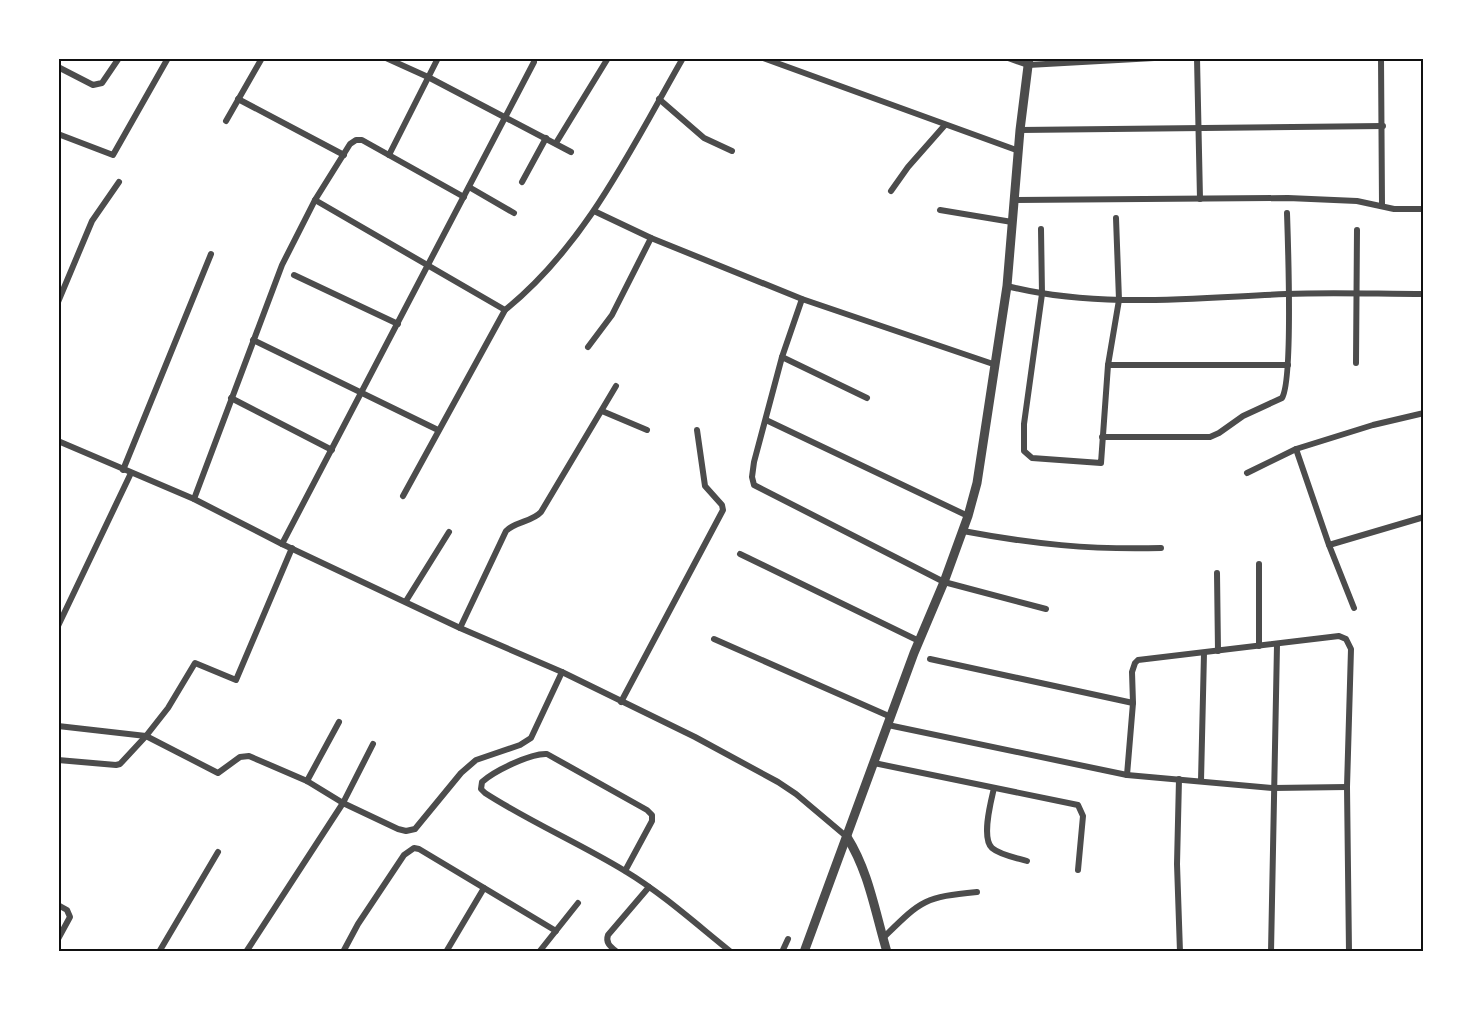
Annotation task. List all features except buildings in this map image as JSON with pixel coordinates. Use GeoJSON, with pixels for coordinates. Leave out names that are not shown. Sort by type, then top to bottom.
{"type":"FeatureCollection","features":[{"type":"Feature","properties":{"kind":"street"},"geometry":{"type":"LineString","coordinates":[[58,67],[93,85],[98,85],[102,83],[119,58]]}},
{"type":"Feature","properties":{"kind":"street"},"geometry":{"type":"LineString","coordinates":[[58,134],[113,155],[168,58]]}},
{"type":"Feature","properties":{"kind":"street"},"geometry":{"type":"LineString","coordinates":[[225,121],[262,58]]}},
{"type":"Feature","properties":{"kind":"street"},"geometry":{"type":"LineString","coordinates":[[386,58],[428,77],[571,152]]}},
{"type":"Feature","properties":{"kind":"street"},"geometry":{"type":"LineString","coordinates":[[389,155],[438,58]]}},
{"type":"Feature","properties":{"kind":"street"},"geometry":{"type":"LineString","coordinates":[[556,143],[608,58]]}},
{"type":"Feature","properties":{"kind":"street"},"geometry":{"type":"LineString","coordinates":[[403,496],[505,310],[524,295],[547,271],[594,211],[683,58]]}},
{"type":"Feature","properties":{"kind":"street"},"geometry":{"type":"LineString","coordinates":[[763,58],[1019,152]]}},
{"type":"Feature","properties":{"kind":"street"},"geometry":{"type":"LineString","coordinates":[[1008,58],[1029,62],[1154,58]]}},
{"type":"Feature","properties":{"kind":"street"},"geometry":{"type":"LineString","coordinates":[[1197,58],[1200,199]]}},
{"type":"Feature","properties":{"kind":"street"},"geometry":{"type":"LineString","coordinates":[[1381,58],[1382,205]]}},
{"type":"Feature","properties":{"kind":"street"},"geometry":{"type":"LineString","coordinates":[[282,544],[534,62]]}},
{"type":"Feature","properties":{"kind":"street"},"geometry":{"type":"LineString","coordinates":[[804,951],[968,516],[982,458],[1007,286],[1020,130],[1029,62]]}},
{"type":"Feature","properties":{"kind":"street"},"geometry":{"type":"LineString","coordinates":[[238,99],[344,155]]}},
{"type":"Feature","properties":{"kind":"street"},"geometry":{"type":"LineString","coordinates":[[659,99],[704,138],[732,151]]}},
{"type":"Feature","properties":{"kind":"street"},"geometry":{"type":"LineString","coordinates":[[891,191],[908,167],[945,125]]}},
{"type":"Feature","properties":{"kind":"street"},"geometry":{"type":"LineString","coordinates":[[1020,130],[1383,126]]}},
{"type":"Feature","properties":{"kind":"street"},"geometry":{"type":"LineString","coordinates":[[522,182],[546,138]]}},
{"type":"Feature","properties":{"kind":"street"},"geometry":{"type":"LineString","coordinates":[[194,499],[282,265],[315,200],[350,144],[358,139],[464,197]]}},
{"type":"Feature","properties":{"kind":"street"},"geometry":{"type":"LineString","coordinates":[[58,302],[92,221],[119,182]]}},
{"type":"Feature","properties":{"kind":"street"},"geometry":{"type":"LineString","coordinates":[[469,187],[514,213]]}},
{"type":"Feature","properties":{"kind":"street"},"geometry":{"type":"LineString","coordinates":[[1015,200],[1288,198],[1357,201],[1394,209],[1424,209]]}},
{"type":"Feature","properties":{"kind":"street"},"geometry":{"type":"LineString","coordinates":[[315,200],[505,310]]}},
{"type":"Feature","properties":{"kind":"street"},"geometry":{"type":"LineString","coordinates":[[940,210],[1012,222]]}},
{"type":"Feature","properties":{"kind":"street"},"geometry":{"type":"LineString","coordinates":[[594,211],[651,238],[802,299],[996,365]]}},
{"type":"Feature","properties":{"kind":"street"},"geometry":{"type":"LineString","coordinates":[[1102,437],[1205,437],[1214,435],[1235,420],[1282,398],[1286,393],[1288,365],[1287,213]]}},
{"type":"Feature","properties":{"kind":"street"},"geometry":{"type":"LineString","coordinates":[[1041,229],[1042,294],[1024,424],[1024,451],[1032,458],[1101,463],[1108,365],[1119,300],[1116,218]]}},
{"type":"Feature","properties":{"kind":"street"},"geometry":{"type":"LineString","coordinates":[[1356,363],[1357,230]]}},
{"type":"Feature","properties":{"kind":"street"},"geometry":{"type":"LineString","coordinates":[[588,346],[612,315],[651,238]]}},
{"type":"Feature","properties":{"kind":"street"},"geometry":{"type":"LineString","coordinates":[[123,470],[211,254]]}},
{"type":"Feature","properties":{"kind":"street"},"geometry":{"type":"LineString","coordinates":[[294,275],[398,324]]}},
{"type":"Feature","properties":{"kind":"street"},"geometry":{"type":"LineString","coordinates":[[1007,286],[1042,294],[1119,300],[1215,298],[1288,293],[1424,294]]}},
{"type":"Feature","properties":{"kind":"street"},"geometry":{"type":"LineString","coordinates":[[802,299],[782,357],[752,471],[754,485],[944,582],[1046,609]]}},
{"type":"Feature","properties":{"kind":"street"},"geometry":{"type":"LineString","coordinates":[[254,340],[438,430]]}},
{"type":"Feature","properties":{"kind":"street"},"geometry":{"type":"LineString","coordinates":[[782,357],[867,398]]}},
{"type":"Feature","properties":{"kind":"street"},"geometry":{"type":"LineString","coordinates":[[1108,365],[1288,365]]}},
{"type":"Feature","properties":{"kind":"street"},"geometry":{"type":"LineString","coordinates":[[460,628],[506,531],[514,524],[537,517],[542,512],[616,386]]}},
{"type":"Feature","properties":{"kind":"street"},"geometry":{"type":"LineString","coordinates":[[231,398],[332,450]]}},
{"type":"Feature","properties":{"kind":"street"},"geometry":{"type":"LineString","coordinates":[[602,411],[646,430]]}},
{"type":"Feature","properties":{"kind":"street"},"geometry":{"type":"LineString","coordinates":[[1247,473],[1296,449],[1373,425],[1424,413]]}},
{"type":"Feature","properties":{"kind":"street"},"geometry":{"type":"LineString","coordinates":[[766,420],[968,516]]}},
{"type":"Feature","properties":{"kind":"street"},"geometry":{"type":"LineString","coordinates":[[621,702],[723,510],[705,486],[697,430]]}},
{"type":"Feature","properties":{"kind":"street"},"geometry":{"type":"LineString","coordinates":[[58,441],[194,499],[282,544],[460,628],[562,672],[769,776],[796,794],[847,837],[868,880],[887,951]]}},
{"type":"Feature","properties":{"kind":"street"},"geometry":{"type":"LineString","coordinates":[[1296,449],[1329,546],[1354,608]]}},
{"type":"Feature","properties":{"kind":"street"},"geometry":{"type":"LineString","coordinates":[[58,626],[131,473]]}},
{"type":"Feature","properties":{"kind":"street"},"geometry":{"type":"LineString","coordinates":[[1329,546],[1424,517]]}},
{"type":"Feature","properties":{"kind":"street"},"geometry":{"type":"LineString","coordinates":[[963,531],[1042,545],[1115,550],[1161,548]]}},
{"type":"Feature","properties":{"kind":"street"},"geometry":{"type":"LineString","coordinates":[[406,601],[449,532]]}},
{"type":"Feature","properties":{"kind":"street"},"geometry":{"type":"LineString","coordinates":[[58,760],[120,764],[168,708],[195,663],[236,680],[292,548]]}},
{"type":"Feature","properties":{"kind":"street"},"geometry":{"type":"LineString","coordinates":[[740,554],[919,641]]}},
{"type":"Feature","properties":{"kind":"street"},"geometry":{"type":"LineString","coordinates":[[1259,564],[1259,646]]}},
{"type":"Feature","properties":{"kind":"street"},"geometry":{"type":"LineString","coordinates":[[1217,573],[1218,651]]}},
{"type":"Feature","properties":{"kind":"street"},"geometry":{"type":"LineString","coordinates":[[1127,775],[1133,703],[1132,672],[1138,660],[1343,637],[1351,649],[1347,787],[1349,951]]}},
{"type":"Feature","properties":{"kind":"street"},"geometry":{"type":"LineString","coordinates":[[714,639],[890,721],[1127,775],[1273,788],[1347,787]]}},
{"type":"Feature","properties":{"kind":"street"},"geometry":{"type":"LineString","coordinates":[[1271,951],[1276,645]]}},
{"type":"Feature","properties":{"kind":"street"},"geometry":{"type":"LineString","coordinates":[[1201,782],[1204,652]]}},
{"type":"Feature","properties":{"kind":"street"},"geometry":{"type":"LineString","coordinates":[[930,659],[1133,703]]}},
{"type":"Feature","properties":{"kind":"street"},"geometry":{"type":"LineString","coordinates":[[58,726],[146,736],[217,773],[245,755],[264,761],[343,802],[406,831],[415,829],[461,773],[476,760],[520,745],[531,738],[562,672]]}},
{"type":"Feature","properties":{"kind":"street"},"geometry":{"type":"LineString","coordinates":[[307,782],[339,723]]}},
{"type":"Feature","properties":{"kind":"street"},"geometry":{"type":"LineString","coordinates":[[246,951],[343,802],[373,744]]}},
{"type":"Feature","properties":{"kind":"street"},"geometry":{"type":"LineString","coordinates":[[625,871],[652,821],[652,815],[647,810],[547,754],[532,755],[482,782],[483,791],[513,811],[625,871],[649,887],[731,951]]}},
{"type":"Feature","properties":{"kind":"street"},"geometry":{"type":"LineString","coordinates":[[874,763],[1074,804],[1081,808],[1083,816],[1078,870]]}},
{"type":"Feature","properties":{"kind":"street"},"geometry":{"type":"LineString","coordinates":[[1179,779],[1177,864],[1180,951]]}},
{"type":"Feature","properties":{"kind":"street"},"geometry":{"type":"LineString","coordinates":[[994,788],[988,824],[989,843],[993,849],[1027,861]]}},
{"type":"Feature","properties":{"kind":"street"},"geometry":{"type":"LineString","coordinates":[[343,951],[358,924],[410,849],[419,849],[556,931]]}},
{"type":"Feature","properties":{"kind":"street"},"geometry":{"type":"LineString","coordinates":[[153,951],[160,950],[218,852]]}},
{"type":"Feature","properties":{"kind":"street"},"geometry":{"type":"LineString","coordinates":[[616,951],[608,945],[606,940],[608,935],[649,887]]}},
{"type":"Feature","properties":{"kind":"street"},"geometry":{"type":"LineString","coordinates":[[446,951],[484,888]]}},
{"type":"Feature","properties":{"kind":"street"},"geometry":{"type":"LineString","coordinates":[[883,938],[923,902],[945,895],[977,892]]}},
{"type":"Feature","properties":{"kind":"street"},"geometry":{"type":"LineString","coordinates":[[539,951],[578,903]]}},
{"type":"Feature","properties":{"kind":"street"},"geometry":{"type":"LineString","coordinates":[[58,905],[67,910],[70,917],[58,939]]}},
{"type":"Feature","properties":{"kind":"street"},"geometry":{"type":"LineString","coordinates":[[782,951],[788,939]]}}]}
